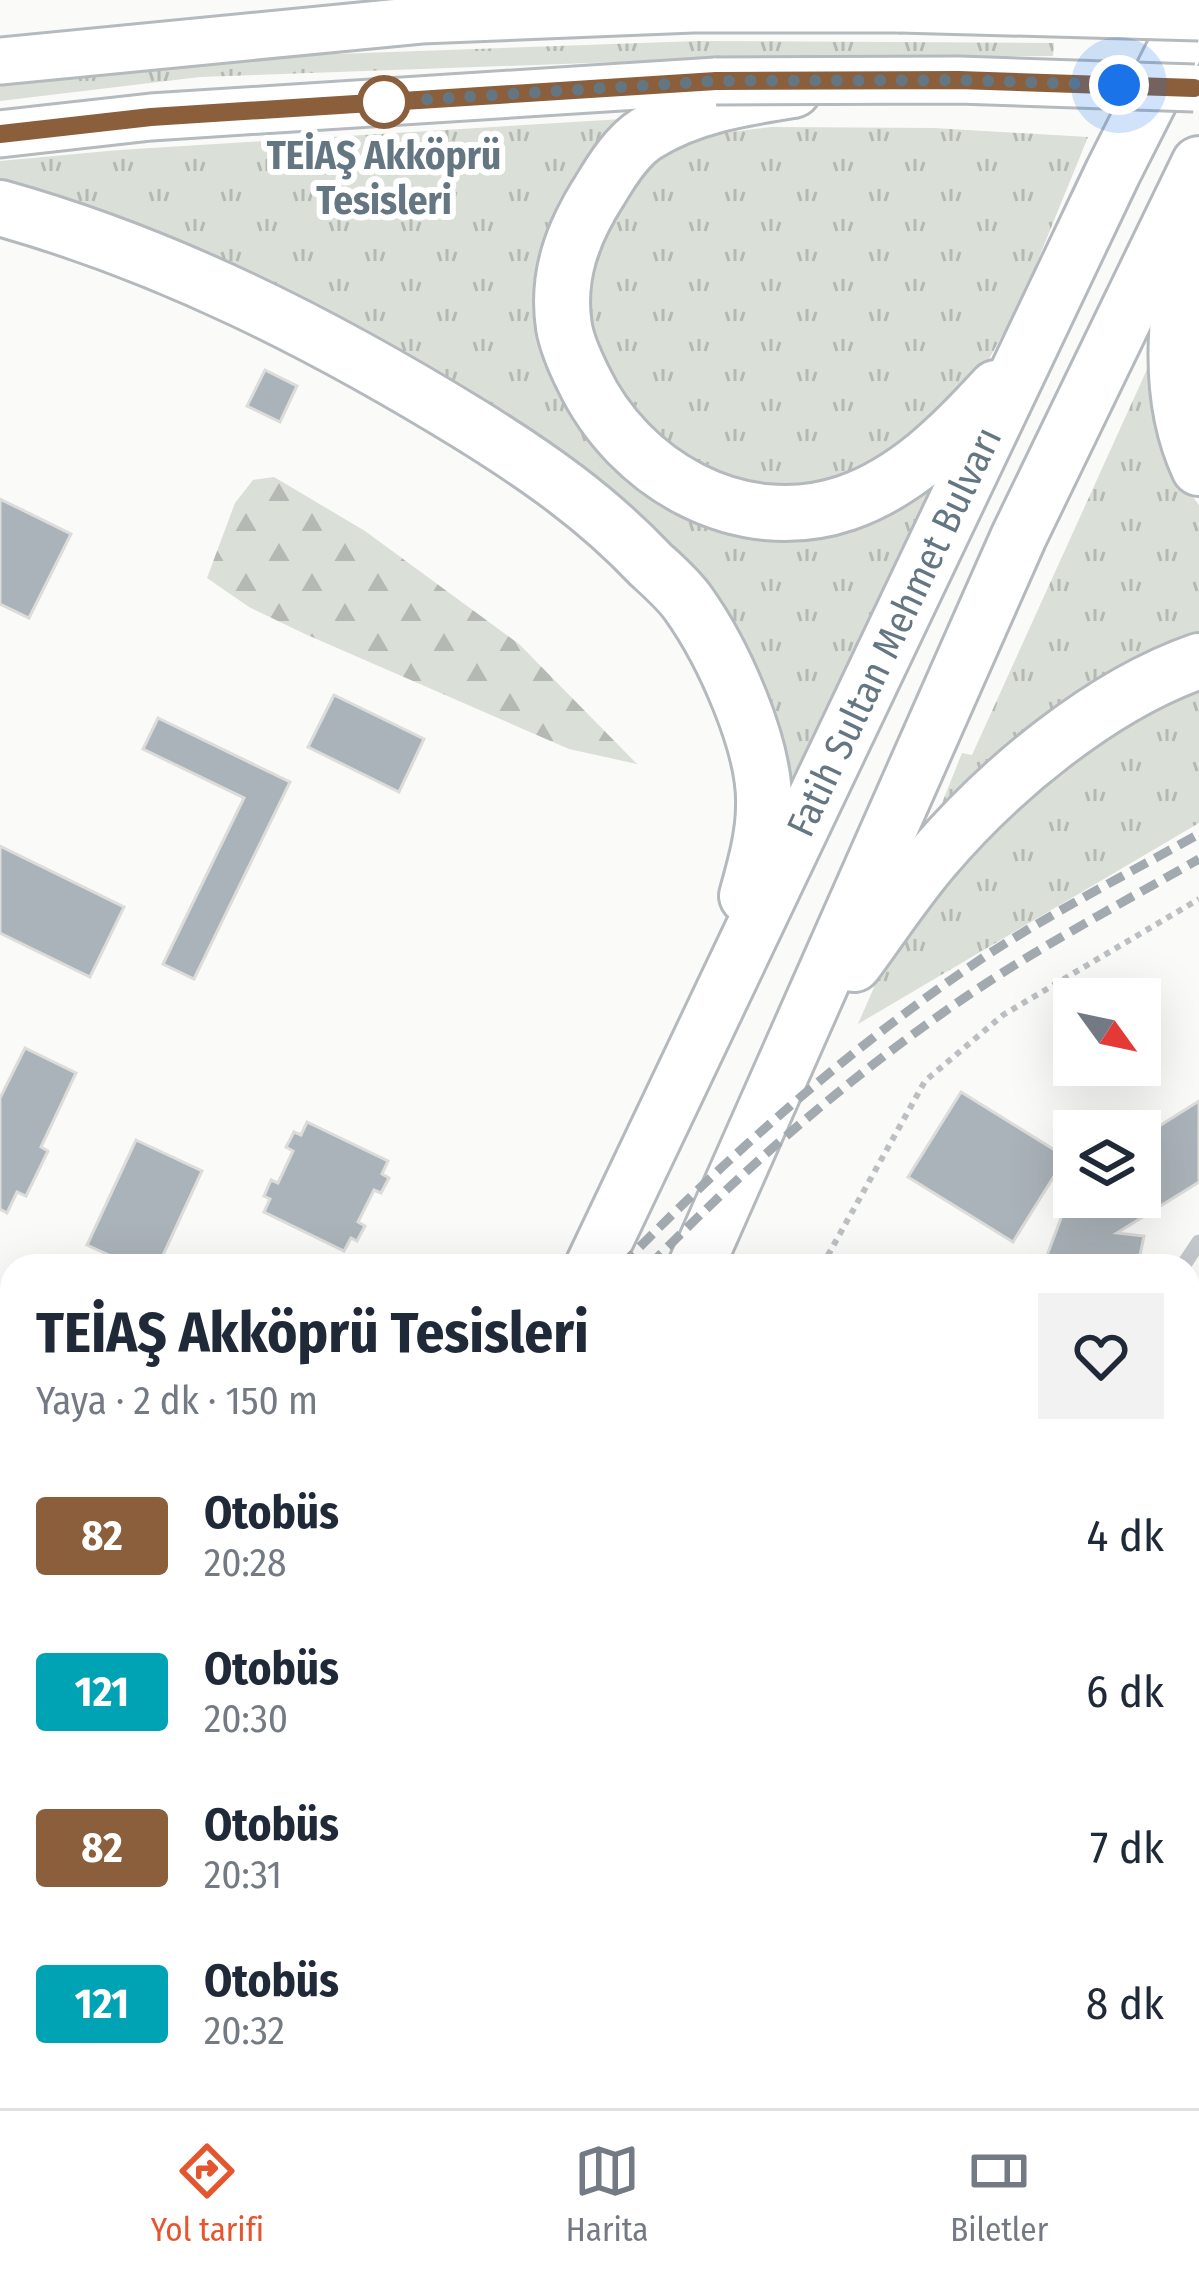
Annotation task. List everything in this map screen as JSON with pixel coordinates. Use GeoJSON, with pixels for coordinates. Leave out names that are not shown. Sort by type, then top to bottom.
{"type":"FeatureCollection","features":[{"type":"Feature","properties":{"kind":"highway","name":"Fatih Sultan Mehmet Bulvarı"},"geometry":{"type":"LineString","coordinates":[[599,1254],[1113,172],[1199,2]]}},
{"type":"Feature","properties":{"kind":"highway"},"geometry":{"type":"LineString","coordinates":[[857,81],[753,96],[690,112],[640,137],[614,168],[570,245],[562,289],[564,328],[593,400],[619,436],[684,488],[724,504],[802,512],[844,504],[913,467],[950,437],[1030,352]]}},
{"type":"Feature","properties":{"kind":"highway","name":"Fatih Sultan Mehmet Bulvarı"},"geometry":{"type":"LineString","coordinates":[[709,1254],[1019,536],[1199,164]]}},
{"type":"Feature","properties":{"kind":"highway"},"geometry":{"type":"LineString","coordinates":[[1199,164],[1176,354],[1184,433],[1199,468]]}},
{"type":"Feature","properties":{"kind":"highway"},"geometry":{"type":"LineString","coordinates":[[0,208],[60,224],[176,268],[273,313],[410,387],[551,474],[614,526],[687,602],[745,718],[760,766],[764,806],[749,892],[714,1014]]}},
{"type":"Feature","properties":{"kind":"highway"},"geometry":{"type":"LineString","coordinates":[[799,1038],[933,858],[977,814],[1056,741],[1090,717],[1137,688],[1199,662]]}},
{"type":"Feature","properties":{"kind":"main road"},"geometry":{"type":"LineString","coordinates":[[0,61],[421,20],[693,9],[888,5],[1199,17]]}},
{"type":"Feature","properties":{"kind":"main road"},"geometry":{"type":"LineString","coordinates":[[0,134],[151,117],[716,81],[1197,88]]}},
{"type":"Feature","properties":{"kind":"path"},"geometry":{"type":"LineString","coordinates":[[829,1254],[925,1081],[1004,1015],[1199,898]]}},
{"type":"Feature","properties":{"kind":"green space"},"geometry":{"type":"Polygon","coordinates":[[[698,41],[1054,43],[1053,56],[727,58],[200,77],[0,101],[0,78],[168,60],[698,41]]]}},
{"type":"Feature","properties":{"kind":"green space"},"geometry":{"type":"Polygon","coordinates":[[[623,119],[579,167],[559,200],[546,232],[538,279],[611,461],[861,515],[931,491],[897,558],[791,806],[653,541],[0,188],[0,161],[623,119]]]}},
{"type":"Feature","properties":{"kind":"green space"},"geometry":{"type":"Polygon","coordinates":[[[772,127],[934,128],[1088,137],[1020,304],[985,366],[900,456],[798,500],[695,466],[654,434],[608,378],[587,315],[588,281],[599,246],[648,167],[664,153],[697,139],[772,127]]]}},
{"type":"Feature","properties":{"kind":"green space"},"geometry":{"type":"Polygon","coordinates":[[[1154,354],[1180,480],[1199,505],[1199,643],[934,823],[962,753],[972,755],[1154,354]]]}},
{"type":"Feature","properties":{"kind":"green space"},"geometry":{"type":"Polygon","coordinates":[[[274,477],[365,531],[519,644],[637,764],[569,749],[305,634],[249,607],[207,578],[235,503],[253,480],[274,477]]]}},
{"type":"Feature","properties":{"kind":"green space"},"geometry":{"type":"Polygon","coordinates":[[[1199,681],[1199,823],[858,1024],[879,976],[903,939],[985,836],[1108,729],[1199,681]]]}},
{"type":"Feature","properties":{"kind":"building"},"geometry":{"type":"Polygon","coordinates":[[[265,370],[297,386],[280,422],[247,406],[265,370]]]}},
{"type":"Feature","properties":{"kind":"building"},"geometry":{"type":"Polygon","coordinates":[[[0,499],[71,534],[29,618],[0,604],[0,499]]]}},
{"type":"Feature","properties":{"kind":"building"},"geometry":{"type":"Polygon","coordinates":[[[334,695],[424,739],[399,792],[308,747],[334,695]]]}},
{"type":"Feature","properties":{"kind":"building"},"geometry":{"type":"Polygon","coordinates":[[[158,718],[290,782],[194,979],[163,964],[244,798],[143,749],[158,718]]]}},
{"type":"Feature","properties":{"kind":"building"},"geometry":{"type":"Polygon","coordinates":[[[0,846],[124,907],[90,977],[0,933],[0,846]]]}},
{"type":"Feature","properties":{"kind":"building"},"geometry":{"type":"Polygon","coordinates":[[[25,1048],[76,1073],[41,1147],[48,1151],[26,1196],[17,1192],[7,1213],[0,1209],[0,1098],[25,1048]]]}},
{"type":"Feature","properties":{"kind":"building"},"geometry":{"type":"Polygon","coordinates":[[[961,1092],[1053,1149],[1053,1178],[1013,1242],[908,1177],[961,1092]]]}},
{"type":"Feature","properties":{"kind":"building"},"geometry":{"type":"Polygon","coordinates":[[[1199,1101],[1199,1182],[1161,1206],[1161,1125],[1199,1101]]]}},
{"type":"Feature","properties":{"kind":"building"},"geometry":{"type":"Polygon","coordinates":[[[307,1122],[388,1161],[382,1174],[389,1178],[381,1193],[374,1190],[358,1222],[365,1226],[344,1251],[264,1212],[271,1180],[278,1183],[293,1151],[286,1147],[294,1132],[301,1135],[307,1122]]]}},
{"type":"Feature","properties":{"kind":"building"},"geometry":{"type":"Polygon","coordinates":[[[136,1140],[202,1171],[164,1254],[107,1254],[87,1245],[136,1140]]]}},
{"type":"Feature","properties":{"kind":"building"},"geometry":{"type":"Polygon","coordinates":[[[1061,1218],[1141,1218],[1117,1233],[1144,1236],[1140,1254],[1048,1254],[1061,1218]]]}},
{"type":"Feature","properties":{"kind":"railway"},"geometry":{"type":"LineString","coordinates":[[633,1254],[750,1142],[935,991],[1010,940],[1199,834]]}},
{"type":"Feature","properties":{"kind":"railway"},"geometry":{"type":"LineString","coordinates":[[661,1254],[803,1122],[927,1024],[1026,958],[1199,859]]}},
{"type":"Feature","properties":{"kind":"bus line","name":"82"},"geometry":{"type":"LineString","coordinates":[[0,134],[151,117],[716,81],[959,80],[1194,88]]}},
{"type":"Feature","properties":{"kind":"place","name":"TEİAŞ Akköprü Tesisleri"},"geometry":{"type":"Point","coordinates":[384,102]}},
{"type":"Feature","properties":{"kind":"route"},"geometry":{"type":"LineString","coordinates":[[384,102],[716,81],[1119,85]]}}]}
